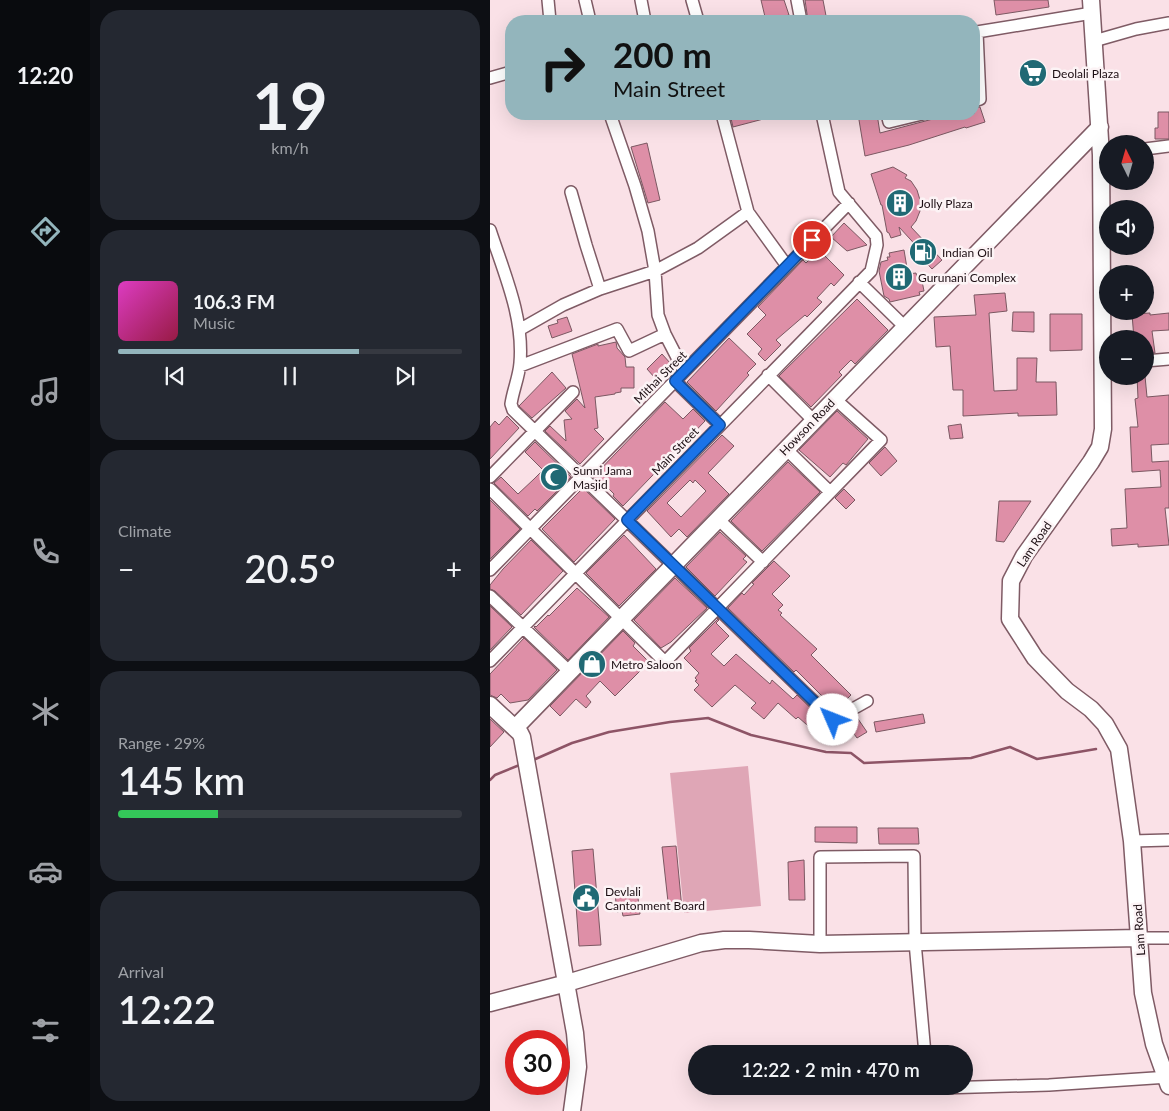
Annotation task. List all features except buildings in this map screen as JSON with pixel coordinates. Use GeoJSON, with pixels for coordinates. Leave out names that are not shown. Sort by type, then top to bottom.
{"type":"FeatureCollection","features":[{"type":"Feature","properties":{"kind":"street"},"geometry":{"type":"LineString","coordinates":[[548,0],[549,15]]}},
{"type":"Feature","properties":{"kind":"street"},"geometry":{"type":"LineString","coordinates":[[585,0],[589,15]]}},
{"type":"Feature","properties":{"kind":"street"},"geometry":{"type":"LineString","coordinates":[[641,0],[644,15]]}},
{"type":"Feature","properties":{"kind":"street"},"geometry":{"type":"LineString","coordinates":[[692,0],[696,15]]}},
{"type":"Feature","properties":{"kind":"street"},"geometry":{"type":"LineString","coordinates":[[797,0],[801,15]]}},
{"type":"Feature","properties":{"kind":"street"},"geometry":{"type":"LineString","coordinates":[[980,31],[1091,7]]}},
{"type":"Feature","properties":{"kind":"street","name":"Lam Road"},"geometry":{"type":"LineString","coordinates":[[1091,7],[1101,135]]}},
{"type":"Feature","properties":{"kind":"street"},"geometry":{"type":"LineString","coordinates":[[1094,41],[1136,29],[1169,23]]}},
{"type":"Feature","properties":{"kind":"street"},"geometry":{"type":"LineString","coordinates":[[490,78],[505,74]]}},
{"type":"Feature","properties":{"kind":"street"},"geometry":{"type":"LineString","coordinates":[[612,120],[648,231],[655,271],[658,315],[665,334],[684,372]]}},
{"type":"Feature","properties":{"kind":"street"},"geometry":{"type":"LineString","coordinates":[[724,120],[748,212],[787,266]]}},
{"type":"Feature","properties":{"kind":"street","name":"Main Street"},"geometry":{"type":"LineString","coordinates":[[490,661],[871,271],[877,244],[876,236],[839,192],[823,120]]}},
{"type":"Feature","properties":{"kind":"street","name":"Howson Road"},"geometry":{"type":"LineString","coordinates":[[518,732],[570,672],[621,618],[1100,127]]}},
{"type":"Feature","properties":{"kind":"street"},"geometry":{"type":"LineString","coordinates":[[1154,148],[1169,146]]}},
{"type":"Feature","properties":{"kind":"street","name":"Lam Road"},"geometry":{"type":"LineString","coordinates":[[1104,190],[1106,330]]}},
{"type":"Feature","properties":{"kind":"street"},"geometry":{"type":"LineString","coordinates":[[571,192],[600,289]]}},
{"type":"Feature","properties":{"kind":"street","name":"Mithai Street"},"geometry":{"type":"LineString","coordinates":[[490,570],[849,203]]}},
{"type":"Feature","properties":{"kind":"street"},"geometry":{"type":"LineString","coordinates":[[519,330],[563,305],[600,289],[655,271],[698,248],[748,212]]}},
{"type":"Feature","properties":{"kind":"street"},"geometry":{"type":"LineString","coordinates":[[490,230],[516,309],[519,330],[520,366],[511,404],[513,410],[833,720],[867,701]]}},
{"type":"Feature","properties":{"kind":"street"},"geometry":{"type":"LineString","coordinates":[[859,282],[905,326]]}},
{"type":"Feature","properties":{"kind":"street"},"geometry":{"type":"LineString","coordinates":[[520,366],[617,329],[629,350],[665,334]]}},
{"type":"Feature","properties":{"kind":"street"},"geometry":{"type":"LineString","coordinates":[[1154,361],[1169,359]]}},
{"type":"Feature","properties":{"kind":"street"},"geometry":{"type":"LineString","coordinates":[[768,375],[814,421]]}},
{"type":"Feature","properties":{"kind":"street"},"geometry":{"type":"LineString","coordinates":[[675,381],[720,425]]}},
{"type":"Feature","properties":{"kind":"street","name":"Lam Road"},"geometry":{"type":"LineString","coordinates":[[1105,385],[1103,430],[1100,447],[1024,556],[1010,581],[1010,619],[1035,658],[1067,691],[1091,709],[1105,724],[1119,749],[1132,842],[1144,993],[1154,1044],[1168,1080]]}},
{"type":"Feature","properties":{"kind":"street"},"geometry":{"type":"LineString","coordinates":[[490,477],[573,392]]}},
{"type":"Feature","properties":{"kind":"street"},"geometry":{"type":"LineString","coordinates":[[490,490],[665,662],[881,440],[835,399]]}},
{"type":"Feature","properties":{"kind":"street"},"geometry":{"type":"LineString","coordinates":[[786,449],[830,492]]}},
{"type":"Feature","properties":{"kind":"street"},"geometry":{"type":"LineString","coordinates":[[718,519],[763,562]]}},
{"type":"Feature","properties":{"kind":"street"},"geometry":{"type":"LineString","coordinates":[[490,596],[570,672]]}},
{"type":"Feature","properties":{"kind":"street"},"geometry":{"type":"LineString","coordinates":[[490,705],[518,732],[534,800],[575,1033],[578,1067],[572,1111]]}},
{"type":"Feature","properties":{"kind":"street"},"geometry":{"type":"LineString","coordinates":[[1132,842],[1169,840]]}},
{"type":"Feature","properties":{"kind":"street"},"geometry":{"type":"LineString","coordinates":[[820,944],[820,858],[914,856],[915,942],[924,1045]]}},
{"type":"Feature","properties":{"kind":"street"},"geometry":{"type":"LineString","coordinates":[[490,1003],[567,983],[701,943],[749,940],[820,944],[1169,938]]}},
{"type":"Feature","properties":{"kind":"street"},"geometry":{"type":"LineString","coordinates":[[973,1087],[1168,1080]]}},
{"type":"Feature","properties":{"kind":"shaded area"},"geometry":{"type":"Polygon","coordinates":[[[748,766],[761,906],[684,913],[670,773],[748,766]]]}},
{"type":"Feature","properties":{"kind":"waterway"},"geometry":{"type":"LineString","coordinates":[[531,761],[572,743],[609,732],[708,718],[751,735],[826,752],[851,753],[864,763],[971,758],[1010,747],[1037,759],[1096,749]]}},
{"type":"Feature","properties":{"kind":"waterway"},"geometry":{"type":"LineString","coordinates":[[490,780],[495,775],[522,764]]}},
{"type":"Feature","properties":{"kind":"place","name":"Deolali Plaza"},"geometry":{"type":"Point","coordinates":[1033,73]}},
{"type":"Feature","properties":{"kind":"place","name":"Jolly Plaza"},"geometry":{"type":"Point","coordinates":[900,203]}},
{"type":"Feature","properties":{"kind":"place","name":"Indian Oil"},"geometry":{"type":"Point","coordinates":[923,252]}},
{"type":"Feature","properties":{"kind":"place","name":"Gurunani Complex"},"geometry":{"type":"Point","coordinates":[899,277]}},
{"type":"Feature","properties":{"kind":"place","name":"Sunni Jama Masjid"},"geometry":{"type":"Point","coordinates":[554,477]}},
{"type":"Feature","properties":{"kind":"place","name":"Metro Saloon"},"geometry":{"type":"Point","coordinates":[592,664]}},
{"type":"Feature","properties":{"kind":"place","name":"Devlali Cantonment Board"},"geometry":{"type":"Point","coordinates":[586,898]}},
{"type":"Feature","properties":{"kind":"route"},"geometry":{"type":"LineString","coordinates":[[812,240],[675,381],[720,425],[627,520],[833,720]]}}]}
